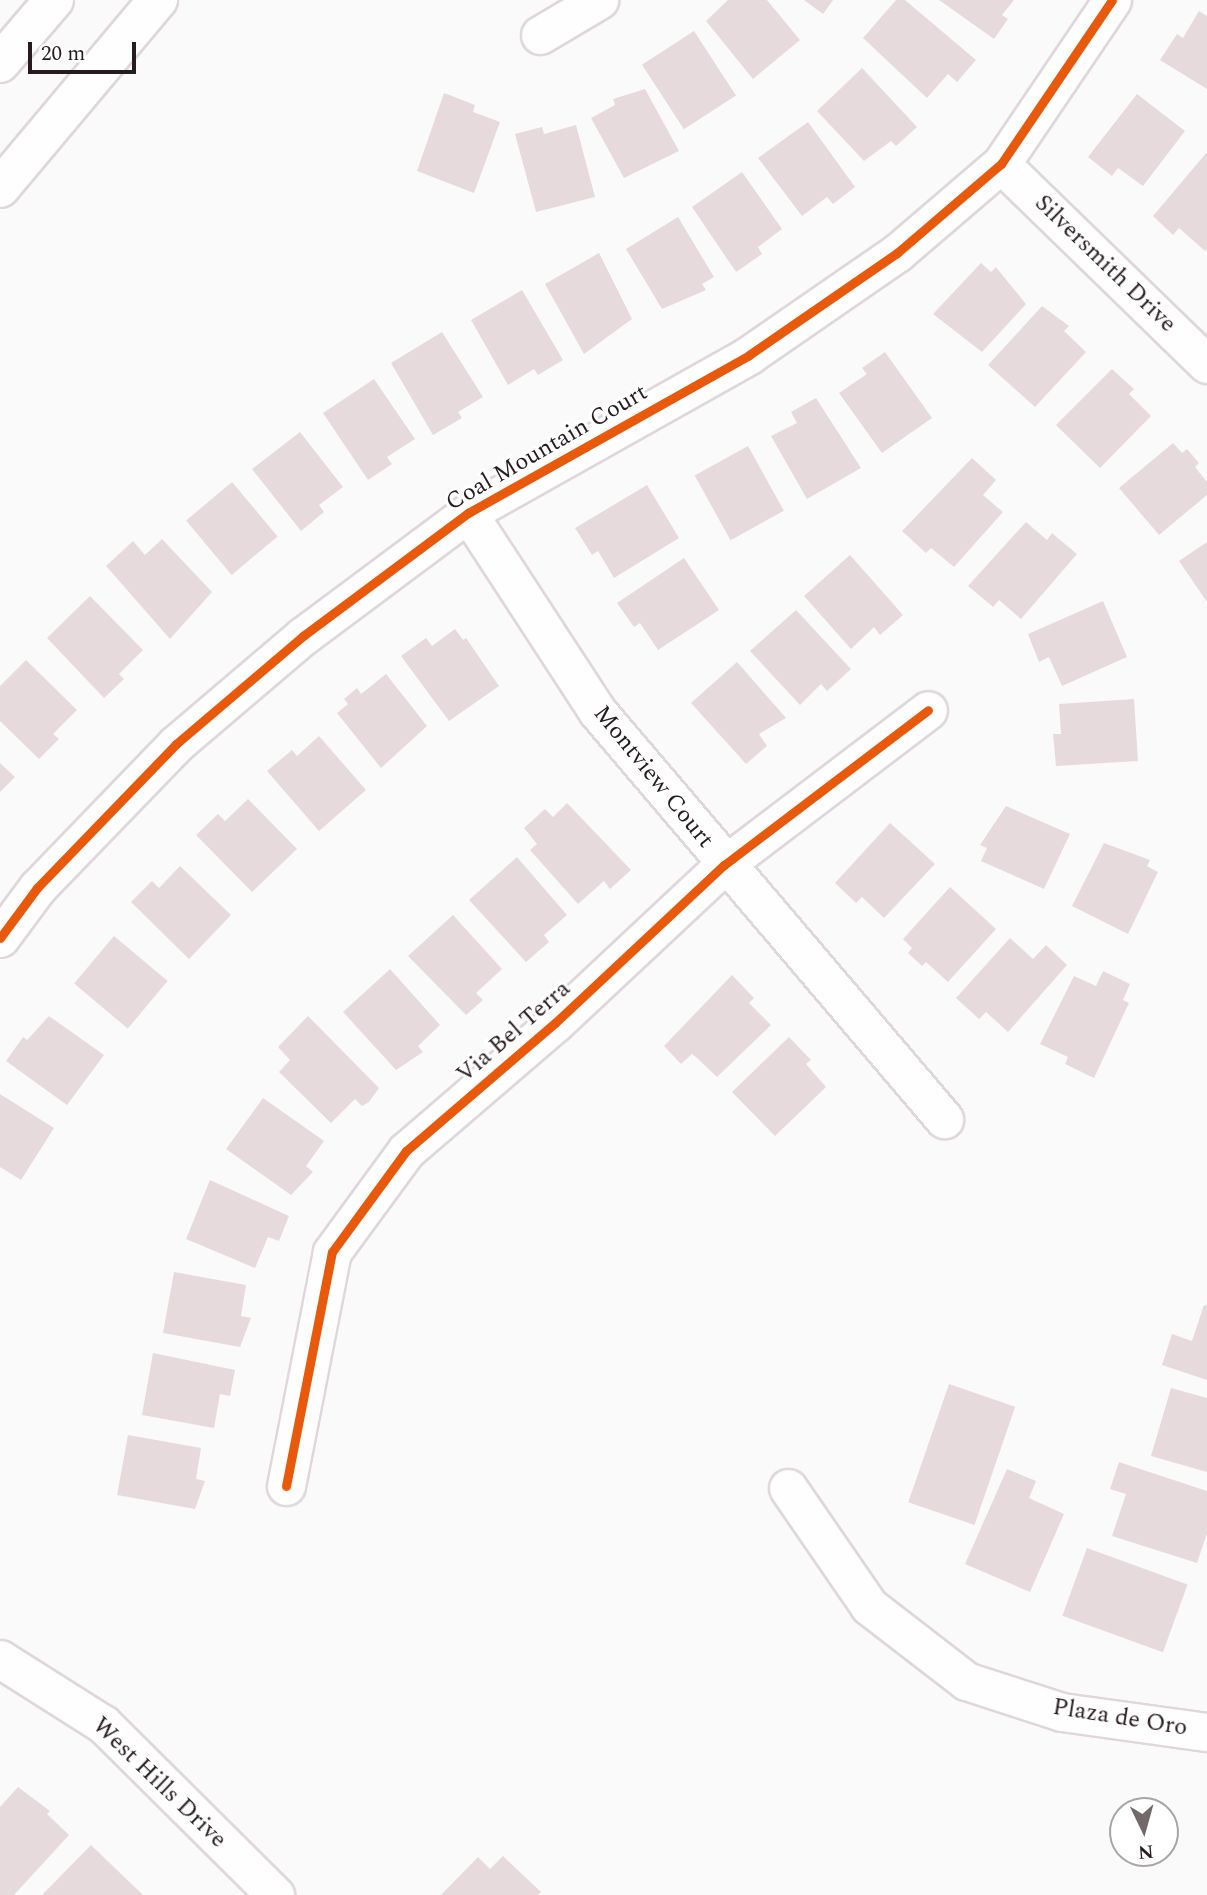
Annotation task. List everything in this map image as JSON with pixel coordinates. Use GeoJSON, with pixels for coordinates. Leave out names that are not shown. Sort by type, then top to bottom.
{"type":"FeatureCollection","features":[{"type":"Feature","properties":{"kind":"main road"},"geometry":{"type":"LineString","coordinates":[[0,64],[54,0]]}},
{"type":"Feature","properties":{"kind":"main road"},"geometry":{"type":"LineString","coordinates":[[0,188],[158,0]]}},
{"type":"Feature","properties":{"kind":"street"},"geometry":{"type":"LineString","coordinates":[[540,35],[598,0]]}},
{"type":"Feature","properties":{"kind":"street","name":"Coal Mountain Court"},"geometry":{"type":"LineString","coordinates":[[0,938],[37,888],[176,744],[303,636],[468,513],[749,355],[897,253],[1001,164],[1112,0]]}},
{"type":"Feature","properties":{"kind":"street","name":"Silversmith Drive"},"geometry":{"type":"LineString","coordinates":[[1001,164],[1207,364]]}},
{"type":"Feature","properties":{"kind":"street","name":"Montview Court"},"geometry":{"type":"LineString","coordinates":[[468,513],[597,711],[724,865],[944,1119]]}},
{"type":"Feature","properties":{"kind":"street","name":"Via Bel Terra"},"geometry":{"type":"LineString","coordinates":[[286,1486],[332,1252],[406,1151],[555,1023],[724,865],[928,710]]}},
{"type":"Feature","properties":{"kind":"street","name":"Plaza de Oro"},"geometry":{"type":"LineString","coordinates":[[788,1488],[869,1606],[966,1681],[1062,1712],[1207,1731]]}},
{"type":"Feature","properties":{"kind":"street","name":"West Hills Drive"},"geometry":{"type":"LineString","coordinates":[[0,1659],[103,1724],[275,1895]]}},
{"type":"Feature","properties":{"kind":"building"},"geometry":{"type":"Polygon","coordinates":[[[728,0],[767,0],[800,40],[753,79],[706,21],[728,0]]]}},
{"type":"Feature","properties":{"kind":"building"},"geometry":{"type":"Polygon","coordinates":[[[804,0],[833,0],[823,14],[804,0]]]}},
{"type":"Feature","properties":{"kind":"building"},"geometry":{"type":"Polygon","coordinates":[[[896,0],[905,0],[976,60],[957,82],[948,74],[927,98],[863,38],[896,0]]]}},
{"type":"Feature","properties":{"kind":"building"},"geometry":{"type":"Polygon","coordinates":[[[939,0],[1014,0],[1002,15],[1008,19],[994,39],[939,0]]]}},
{"type":"Feature","properties":{"kind":"building"},"geometry":{"type":"Polygon","coordinates":[[[1199,11],[1207,16],[1207,89],[1160,60],[1177,34],[1183,38],[1199,11]]]}},
{"type":"Feature","properties":{"kind":"building"},"geometry":{"type":"Polygon","coordinates":[[[694,31],[736,96],[684,129],[642,65],[694,31]]]}},
{"type":"Feature","properties":{"kind":"building"},"geometry":{"type":"Polygon","coordinates":[[[862,68],[917,127],[896,146],[891,141],[864,161],[817,111],[862,68]]]}},
{"type":"Feature","properties":{"kind":"building"},"geometry":{"type":"Polygon","coordinates":[[[645,89],[679,151],[624,178],[591,118],[615,105],[613,99],[645,89]]]}},
{"type":"Feature","properties":{"kind":"building"},"geometry":{"type":"Polygon","coordinates":[[[444,93],[475,105],[473,112],[500,122],[474,193],[417,171],[444,93]]]}},
{"type":"Feature","properties":{"kind":"building"},"geometry":{"type":"Polygon","coordinates":[[[1137,94],[1185,131],[1143,186],[1118,168],[1112,176],[1088,157],[1137,94]]]}},
{"type":"Feature","properties":{"kind":"building"},"geometry":{"type":"Polygon","coordinates":[[[808,122],[855,187],[833,204],[827,197],[802,216],[758,158],[808,122]]]}},
{"type":"Feature","properties":{"kind":"building"},"geometry":{"type":"Polygon","coordinates":[[[576,125],[595,197],[536,212],[515,134],[542,127],[544,134],[576,125]]]}},
{"type":"Feature","properties":{"kind":"building"},"geometry":{"type":"Polygon","coordinates":[[[1207,152],[1205,251],[1179,228],[1173,235],[1153,216],[1207,152]]]}},
{"type":"Feature","properties":{"kind":"building"},"geometry":{"type":"Polygon","coordinates":[[[742,172],[782,229],[758,247],[762,254],[736,272],[692,207],[742,172]]]}},
{"type":"Feature","properties":{"kind":"building"},"geometry":{"type":"Polygon","coordinates":[[[678,217],[714,277],[702,284],[706,290],[662,309],[626,249],[678,217]]]}},
{"type":"Feature","properties":{"kind":"building"},"geometry":{"type":"Polygon","coordinates":[[[599,253],[632,319],[584,354],[545,284],[599,253]]]}},
{"type":"Feature","properties":{"kind":"building"},"geometry":{"type":"Polygon","coordinates":[[[981,263],[991,272],[996,267],[1026,304],[982,352],[933,314],[981,263]]]}},
{"type":"Feature","properties":{"kind":"building"},"geometry":{"type":"Polygon","coordinates":[[[522,290],[563,360],[538,375],[534,369],[508,385],[471,320],[522,290]]]}},
{"type":"Feature","properties":{"kind":"building"},"geometry":{"type":"Polygon","coordinates":[[[1042,306],[1069,326],[1064,331],[1086,352],[1035,407],[988,365],[1042,306]]]}},
{"type":"Feature","properties":{"kind":"building"},"geometry":{"type":"Polygon","coordinates":[[[442,332],[483,397],[458,412],[462,418],[433,435],[391,363],[442,332]]]}},
{"type":"Feature","properties":{"kind":"building"},"geometry":{"type":"Polygon","coordinates":[[[885,352],[932,418],[882,453],[839,393],[867,374],[862,368],[885,352]]]}},
{"type":"Feature","properties":{"kind":"building"},"geometry":{"type":"Polygon","coordinates":[[[1112,369],[1134,389],[1129,394],[1151,416],[1100,468],[1056,425],[1112,369]]]}},
{"type":"Feature","properties":{"kind":"building"},"geometry":{"type":"Polygon","coordinates":[[[374,379],[415,439],[387,457],[392,464],[368,480],[323,413],[374,379]]]}},
{"type":"Feature","properties":{"kind":"building"},"geometry":{"type":"Polygon","coordinates":[[[816,398],[861,468],[807,499],[771,436],[797,423],[791,412],[816,398]]]}},
{"type":"Feature","properties":{"kind":"building"},"geometry":{"type":"Polygon","coordinates":[[[300,432],[343,487],[319,505],[324,512],[301,531],[252,469],[300,432]]]}},
{"type":"Feature","properties":{"kind":"building"},"geometry":{"type":"Polygon","coordinates":[[[1173,443],[1182,453],[1187,449],[1199,463],[1195,467],[1207,482],[1207,495],[1159,535],[1119,488],[1173,443]]]}},
{"type":"Feature","properties":{"kind":"building"},"geometry":{"type":"Polygon","coordinates":[[[748,446],[784,511],[731,540],[695,476],[748,446]]]}},
{"type":"Feature","properties":{"kind":"building"},"geometry":{"type":"Polygon","coordinates":[[[972,458],[996,480],[983,495],[1003,512],[954,567],[931,548],[926,553],[902,531],[972,458]]]}},
{"type":"Feature","properties":{"kind":"building"},"geometry":{"type":"Polygon","coordinates":[[[232,482],[278,536],[232,575],[186,521],[232,482]]]}},
{"type":"Feature","properties":{"kind":"building"},"geometry":{"type":"Polygon","coordinates":[[[647,485],[679,538],[614,578],[598,551],[592,555],[575,528],[647,485]]]}},
{"type":"Feature","properties":{"kind":"building"},"geometry":{"type":"Polygon","coordinates":[[[1026,522],[1047,540],[1052,533],[1077,554],[1021,619],[999,600],[993,607],[968,586],[1026,522]]]}},
{"type":"Feature","properties":{"kind":"building"},"geometry":{"type":"Polygon","coordinates":[[[162,539],[212,592],[170,639],[106,566],[133,541],[145,555],[162,539]]]}},
{"type":"Feature","properties":{"kind":"building"},"geometry":{"type":"Polygon","coordinates":[[[1207,542],[1207,602],[1179,561],[1207,542]]]}},
{"type":"Feature","properties":{"kind":"building"},"geometry":{"type":"Polygon","coordinates":[[[850,555],[903,615],[880,635],[874,627],[851,649],[804,596],[850,555]]]}},
{"type":"Feature","properties":{"kind":"building"},"geometry":{"type":"Polygon","coordinates":[[[684,558],[719,610],[658,650],[640,623],[634,627],[617,603],[684,558]]]}},
{"type":"Feature","properties":{"kind":"building"},"geometry":{"type":"Polygon","coordinates":[[[90,596],[143,650],[119,674],[124,679],[104,698],[47,638],[90,596]]]}},
{"type":"Feature","properties":{"kind":"building"},"geometry":{"type":"Polygon","coordinates":[[[1103,601],[1127,657],[1062,686],[1049,657],[1039,662],[1028,634],[1103,601]]]}},
{"type":"Feature","properties":{"kind":"building"},"geometry":{"type":"Polygon","coordinates":[[[796,610],[851,669],[827,691],[821,684],[800,705],[750,651],[796,610]]]}},
{"type":"Feature","properties":{"kind":"building"},"geometry":{"type":"Polygon","coordinates":[[[455,629],[463,640],[466,638],[499,686],[449,721],[401,656],[426,638],[432,646],[455,629]]]}},
{"type":"Feature","properties":{"kind":"building"},"geometry":{"type":"Polygon","coordinates":[[[26,660],[77,710],[53,734],[59,739],[39,759],[0,721],[0,686],[26,660]]]}},
{"type":"Feature","properties":{"kind":"building"},"geometry":{"type":"Polygon","coordinates":[[[737,662],[786,718],[759,734],[767,746],[746,764],[691,703],[737,662]]]}},
{"type":"Feature","properties":{"kind":"building"},"geometry":{"type":"Polygon","coordinates":[[[386,674],[427,726],[381,768],[337,713],[348,704],[344,699],[357,688],[361,694],[386,674]]]}},
{"type":"Feature","properties":{"kind":"building"},"geometry":{"type":"Polygon","coordinates":[[[1134,699],[1138,761],[1056,766],[1053,734],[1061,734],[1059,704],[1134,699]]]}},
{"type":"Feature","properties":{"kind":"building"},"geometry":{"type":"Polygon","coordinates":[[[319,736],[366,790],[319,831],[267,771],[292,750],[297,756],[319,736]]]}},
{"type":"Feature","properties":{"kind":"building"},"geometry":{"type":"Polygon","coordinates":[[[0,763],[15,777],[0,792],[0,763]]]}},
{"type":"Feature","properties":{"kind":"building"},"geometry":{"type":"Polygon","coordinates":[[[248,799],[297,849],[252,892],[196,835],[218,814],[225,821],[248,799]]]}},
{"type":"Feature","properties":{"kind":"building"},"geometry":{"type":"Polygon","coordinates":[[[567,803],[631,870],[610,889],[604,881],[578,904],[530,850],[537,844],[524,828],[545,809],[553,817],[567,803]]]}},
{"type":"Feature","properties":{"kind":"building"},"geometry":{"type":"Polygon","coordinates":[[[1006,806],[1070,834],[1044,889],[981,861],[987,848],[980,845],[1006,806]]]}},
{"type":"Feature","properties":{"kind":"building"},"geometry":{"type":"Polygon","coordinates":[[[890,823],[935,864],[884,918],[862,897],[856,903],[835,883],[890,823]]]}},
{"type":"Feature","properties":{"kind":"building"},"geometry":{"type":"Polygon","coordinates":[[[1104,843],[1150,860],[1147,866],[1158,872],[1128,934],[1072,906],[1104,843]]]}},
{"type":"Feature","properties":{"kind":"building"},"geometry":{"type":"Polygon","coordinates":[[[517,857],[567,915],[544,935],[549,942],[526,962],[469,900],[517,857]]]}},
{"type":"Feature","properties":{"kind":"building"},"geometry":{"type":"Polygon","coordinates":[[[180,866],[231,915],[189,959],[131,902],[152,881],[159,888],[180,866]]]}},
{"type":"Feature","properties":{"kind":"building"},"geometry":{"type":"Polygon","coordinates":[[[950,887],[996,929],[948,982],[926,962],[922,966],[908,953],[912,948],[903,939],[950,887]]]}},
{"type":"Feature","properties":{"kind":"building"},"geometry":{"type":"Polygon","coordinates":[[[453,915],[502,969],[476,993],[483,1000],[466,1015],[408,956],[453,915]]]}},
{"type":"Feature","properties":{"kind":"building"},"geometry":{"type":"Polygon","coordinates":[[[114,936],[168,981],[128,1028],[74,983],[114,936]]]}},
{"type":"Feature","properties":{"kind":"building"},"geometry":{"type":"Polygon","coordinates":[[[1010,938],[1033,959],[1046,945],[1067,965],[1008,1032],[986,1012],[979,1019],[956,998],[1010,938]]]}},
{"type":"Feature","properties":{"kind":"building"},"geometry":{"type":"Polygon","coordinates":[[[390,969],[440,1025],[418,1046],[423,1052],[396,1070],[343,1012],[390,969]]]}},
{"type":"Feature","properties":{"kind":"building"},"geometry":{"type":"Polygon","coordinates":[[[1103,971],[1130,984],[1123,1000],[1129,1003],[1094,1078],[1065,1064],[1068,1057],[1040,1044],[1074,976],[1096,986],[1103,971]]]}},
{"type":"Feature","properties":{"kind":"building"},"geometry":{"type":"Polygon","coordinates":[[[732,975],[754,998],[749,1003],[771,1025],[717,1077],[692,1054],[681,1064],[664,1046],[732,975]]]}},
{"type":"Feature","properties":{"kind":"building"},"geometry":{"type":"Polygon","coordinates":[[[49,1016],[104,1055],[67,1105],[6,1061],[23,1037],[27,1040],[49,1016]]]}},
{"type":"Feature","properties":{"kind":"building"},"geometry":{"type":"Polygon","coordinates":[[[308,1016],[379,1088],[369,1102],[362,1106],[355,1099],[331,1123],[279,1072],[290,1060],[278,1047],[308,1016]]]}},
{"type":"Feature","properties":{"kind":"building"},"geometry":{"type":"Polygon","coordinates":[[[789,1037],[811,1060],[806,1064],[826,1087],[775,1136],[732,1092],[789,1037]]]}},
{"type":"Feature","properties":{"kind":"building"},"geometry":{"type":"Polygon","coordinates":[[[0,1094],[54,1128],[21,1180],[0,1167],[0,1094]]]}},
{"type":"Feature","properties":{"kind":"building"},"geometry":{"type":"Polygon","coordinates":[[[263,1098],[324,1141],[306,1166],[313,1172],[291,1195],[226,1149],[263,1098]]]}},
{"type":"Feature","properties":{"kind":"building"},"geometry":{"type":"Polygon","coordinates":[[[210,1180],[289,1216],[279,1241],[268,1237],[255,1268],[186,1239],[210,1180]]]}},
{"type":"Feature","properties":{"kind":"building"},"geometry":{"type":"Polygon","coordinates":[[[174,1272],[246,1285],[241,1316],[251,1318],[240,1347],[163,1333],[174,1272]]]}},
{"type":"Feature","properties":{"kind":"building"},"geometry":{"type":"Polygon","coordinates":[[[1204,1305],[1207,1306],[1207,1380],[1162,1365],[1172,1334],[1192,1341],[1204,1305]]]}},
{"type":"Feature","properties":{"kind":"building"},"geometry":{"type":"Polygon","coordinates":[[[153,1353],[235,1370],[230,1396],[220,1394],[214,1428],[142,1415],[153,1353]]]}},
{"type":"Feature","properties":{"kind":"building"},"geometry":{"type":"Polygon","coordinates":[[[949,1384],[1015,1407],[974,1525],[908,1502],[949,1384]]]}},
{"type":"Feature","properties":{"kind":"building"},"geometry":{"type":"Polygon","coordinates":[[[1171,1388],[1207,1398],[1207,1472],[1151,1456],[1171,1388]]]}},
{"type":"Feature","properties":{"kind":"building"},"geometry":{"type":"Polygon","coordinates":[[[128,1435],[201,1448],[196,1479],[205,1481],[195,1509],[117,1495],[128,1435]]]}},
{"type":"Feature","properties":{"kind":"building"},"geometry":{"type":"Polygon","coordinates":[[[1119,1462],[1207,1491],[1207,1533],[1197,1563],[1112,1536],[1126,1494],[1110,1489],[1119,1462]]]}},
{"type":"Feature","properties":{"kind":"building"},"geometry":{"type":"Polygon","coordinates":[[[1007,1469],[1036,1481],[1029,1498],[1064,1514],[1030,1592],[965,1564],[1007,1469]]]}},
{"type":"Feature","properties":{"kind":"building"},"geometry":{"type":"Polygon","coordinates":[[[1087,1548],[1188,1585],[1163,1652],[1062,1616],[1087,1548]]]}},
{"type":"Feature","properties":{"kind":"building"},"geometry":{"type":"Polygon","coordinates":[[[18,1787],[50,1811],[47,1814],[69,1835],[14,1895],[0,1895],[0,1807],[18,1787]]]}},
{"type":"Feature","properties":{"kind":"building"},"geometry":{"type":"Polygon","coordinates":[[[91,1845],[143,1895],[42,1895],[91,1845]]]}},
{"type":"Feature","properties":{"kind":"building"},"geometry":{"type":"Polygon","coordinates":[[[503,1856],[541,1892],[538,1895],[441,1895],[478,1857],[490,1869],[503,1856]]]}},
{"type":"Feature","properties":{"kind":"cycle path"},"geometry":{"type":"LineString","coordinates":[[0,938],[37,888],[176,744],[303,636],[468,513],[749,355],[897,253],[1001,164],[1112,0]]}},
{"type":"Feature","properties":{"kind":"cycle path"},"geometry":{"type":"LineString","coordinates":[[286,1486],[332,1252],[406,1151],[555,1023],[724,865],[928,710]]}}]}
